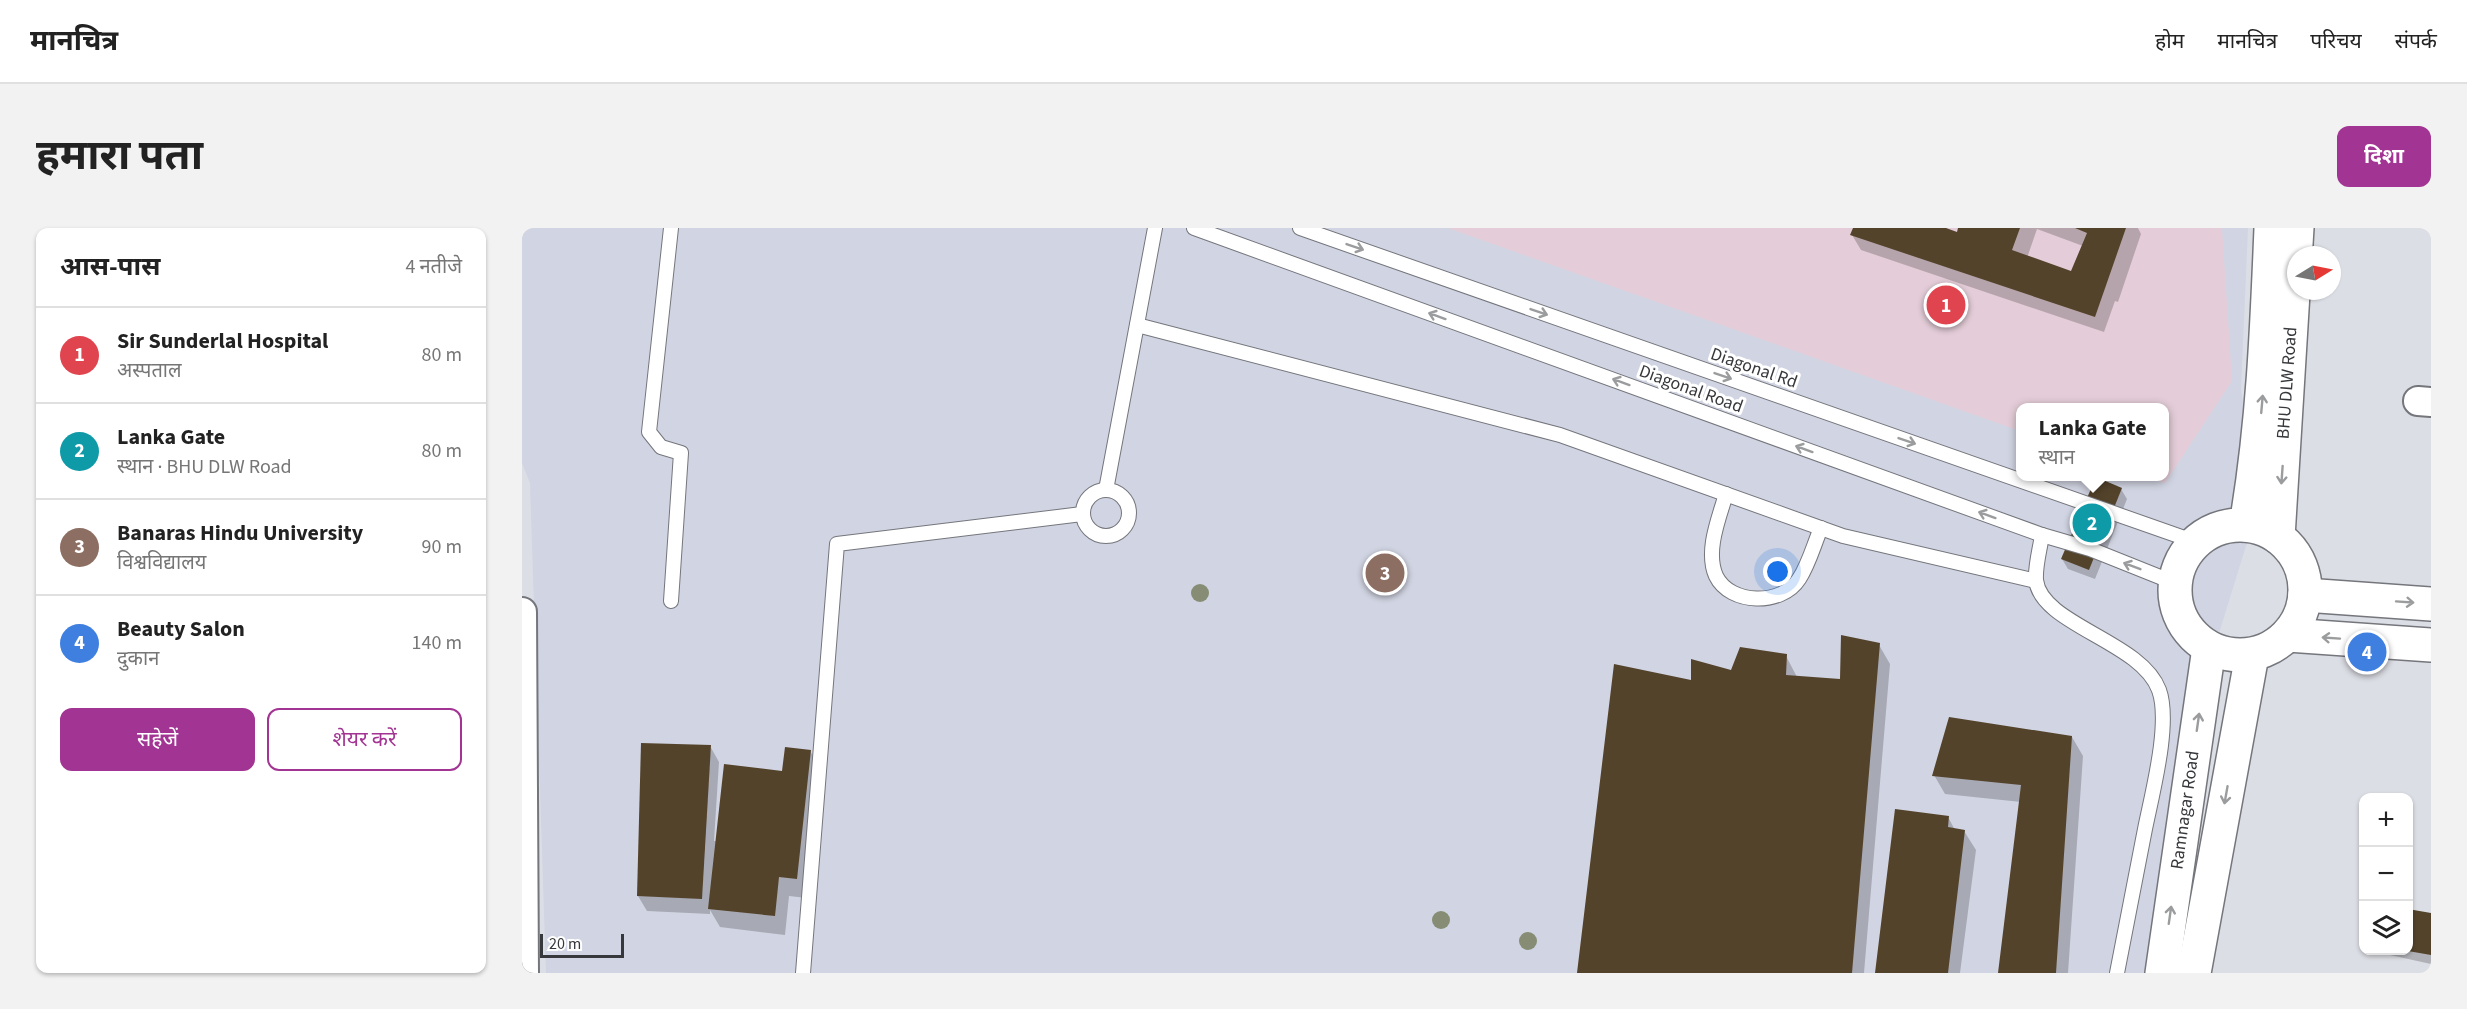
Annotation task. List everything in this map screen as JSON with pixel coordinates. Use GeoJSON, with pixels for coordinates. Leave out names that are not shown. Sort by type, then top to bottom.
{"type":"FeatureCollection","features":[{"type":"Feature","properties":{"kind":"main road","name":"BHU DLW Road"},"geometry":{"type":"LineString","coordinates":[[2246,525],[2256,468],[2265,376],[2271,228]]}},
{"type":"Feature","properties":{"kind":"main road","name":"BHU DLW Road"},"geometry":{"type":"LineString","coordinates":[[2278,537],[2297,228]]}},
{"type":"Feature","properties":{"kind":"main road"},"geometry":{"type":"LineString","coordinates":[[2246,525],[2263,529],[2278,537],[2290,548],[2299,562],[2304,578],[2305,595],[2302,610],[2288,635],[2265,651],[2252,655],[2230,655],[2208,648],[2194,636],[2182,620],[2176,602],[2175,583],[2186,554],[2196,542],[2219,528],[2246,525]]}},
{"type":"Feature","properties":{"kind":"main road"},"geometry":{"type":"LineString","coordinates":[[2305,595],[2431,604]]}},
{"type":"Feature","properties":{"kind":"main road"},"geometry":{"type":"LineString","coordinates":[[2288,635],[2431,645]]}},
{"type":"Feature","properties":{"kind":"main road","name":"Ramnagar Road"},"geometry":{"type":"LineString","coordinates":[[2162,973],[2208,648]]}},
{"type":"Feature","properties":{"kind":"main road"},"geometry":{"type":"LineString","coordinates":[[2194,973],[2252,655]]}},
{"type":"Feature","properties":{"kind":"street"},"geometry":{"type":"LineString","coordinates":[[522,612],[524,973]]}},
{"type":"Feature","properties":{"kind":"lane"},"geometry":{"type":"LineString","coordinates":[[671,228],[649,432],[661,447],[681,453],[671,601]]}},
{"type":"Feature","properties":{"kind":"lane"},"geometry":{"type":"LineString","coordinates":[[1106,490],[1155,228]]}},
{"type":"Feature","properties":{"kind":"lane","name":"Diagonal Road"},"geometry":{"type":"LineString","coordinates":[[1194,228],[2042,535],[2090,549],[2175,583]]}},
{"type":"Feature","properties":{"kind":"lane","name":"Diagonal Rd"},"geometry":{"type":"LineString","coordinates":[[1300,228],[2016,479]]}},
{"type":"Feature","properties":{"kind":"lane"},"geometry":{"type":"LineString","coordinates":[[1137,325],[1560,435],[1843,536],[2036,582]]}},
{"type":"Feature","properties":{"kind":"lane","name":"Diagonal Rd"},"geometry":{"type":"LineString","coordinates":[[2022,481],[2196,542]]}},
{"type":"Feature","properties":{"kind":"lane"},"geometry":{"type":"LineString","coordinates":[[1106,490],[1121,496],[1128,510],[1129,518],[1114,536],[1099,536],[1087,528],[1082,514],[1087,500],[1098,491],[1106,490]]}},
{"type":"Feature","properties":{"kind":"lane"},"geometry":{"type":"LineString","coordinates":[[1726,494],[1712,552],[1716,575],[1726,590],[1755,599],[1781,594],[1799,581],[1821,528]]}},
{"type":"Feature","properties":{"kind":"lane"},"geometry":{"type":"LineString","coordinates":[[803,973],[837,544],[1082,514]]}},
{"type":"Feature","properties":{"kind":"lane"},"geometry":{"type":"LineString","coordinates":[[2042,535],[2036,582],[2042,597],[2055,608],[2138,660],[2159,689],[2162,709],[2160,751],[2117,973]]}},
{"type":"Feature","properties":{"kind":"shaded area"},"geometry":{"type":"Polygon","coordinates":[[[522,228],[2248,228],[2241,389],[2258,507],[2217,640],[2158,973],[546,973],[530,483],[522,463],[522,228]]]}},
{"type":"Feature","properties":{"kind":"shaded area"},"geometry":{"type":"Polygon","coordinates":[[[1448,228],[2222,228],[2232,381],[2169,477],[2169,403],[2016,403],[2016,430],[1448,228]]]}},
{"type":"Feature","properties":{"kind":"building"},"geometry":{"type":"Polygon","coordinates":[[[1853,228],[1946,228],[1957,232],[1958,228],[2020,228],[2012,250],[2071,271],[2087,233],[2075,228],[2126,228],[2095,317],[1850,235],[1853,228]]]}},
{"type":"Feature","properties":{"kind":"building"},"geometry":{"type":"Polygon","coordinates":[[[2094,481],[2105,481],[2122,488],[2089,570],[2061,559],[2094,481]]]}},
{"type":"Feature","properties":{"kind":"building"},"geometry":{"type":"Polygon","coordinates":[[[1841,635],[1880,643],[1852,973],[1577,973],[1614,664],[1691,680],[1691,659],[1731,670],[1740,647],[1787,654],[1786,675],[1840,679],[1841,635]]]}},
{"type":"Feature","properties":{"kind":"building"},"geometry":{"type":"Polygon","coordinates":[[[1949,717],[2072,736],[2056,973],[1998,973],[2021,785],[1932,776],[1949,717]]]}},
{"type":"Feature","properties":{"kind":"building"},"geometry":{"type":"Polygon","coordinates":[[[641,743],[711,745],[702,899],[637,896],[641,743]]]}},
{"type":"Feature","properties":{"kind":"building"},"geometry":{"type":"Polygon","coordinates":[[[785,747],[811,750],[797,879],[779,877],[775,916],[708,909],[724,764],[782,771],[785,747]]]}},
{"type":"Feature","properties":{"kind":"building"},"geometry":{"type":"Polygon","coordinates":[[[1895,809],[1949,816],[1948,827],[1965,830],[1948,973],[1875,973],[1895,809]]]}},
{"type":"Feature","properties":{"kind":"building"},"geometry":{"type":"Polygon","coordinates":[[[2413,910],[2431,913],[2431,955],[2413,952],[2413,910]]]}},
{"type":"Feature","properties":{"kind":"place","name":"Sir Sunderlal Hospital"},"geometry":{"type":"Point","coordinates":[1946,305]}},
{"type":"Feature","properties":{"kind":"place","name":"Lanka Gate"},"geometry":{"type":"Point","coordinates":[2092,523]}},
{"type":"Feature","properties":{"kind":"place","name":"Banaras Hindu University"},"geometry":{"type":"Point","coordinates":[1385,573]}},
{"type":"Feature","properties":{"kind":"place","name":"Beauty Salon"},"geometry":{"type":"Point","coordinates":[2367,652]}}]}
